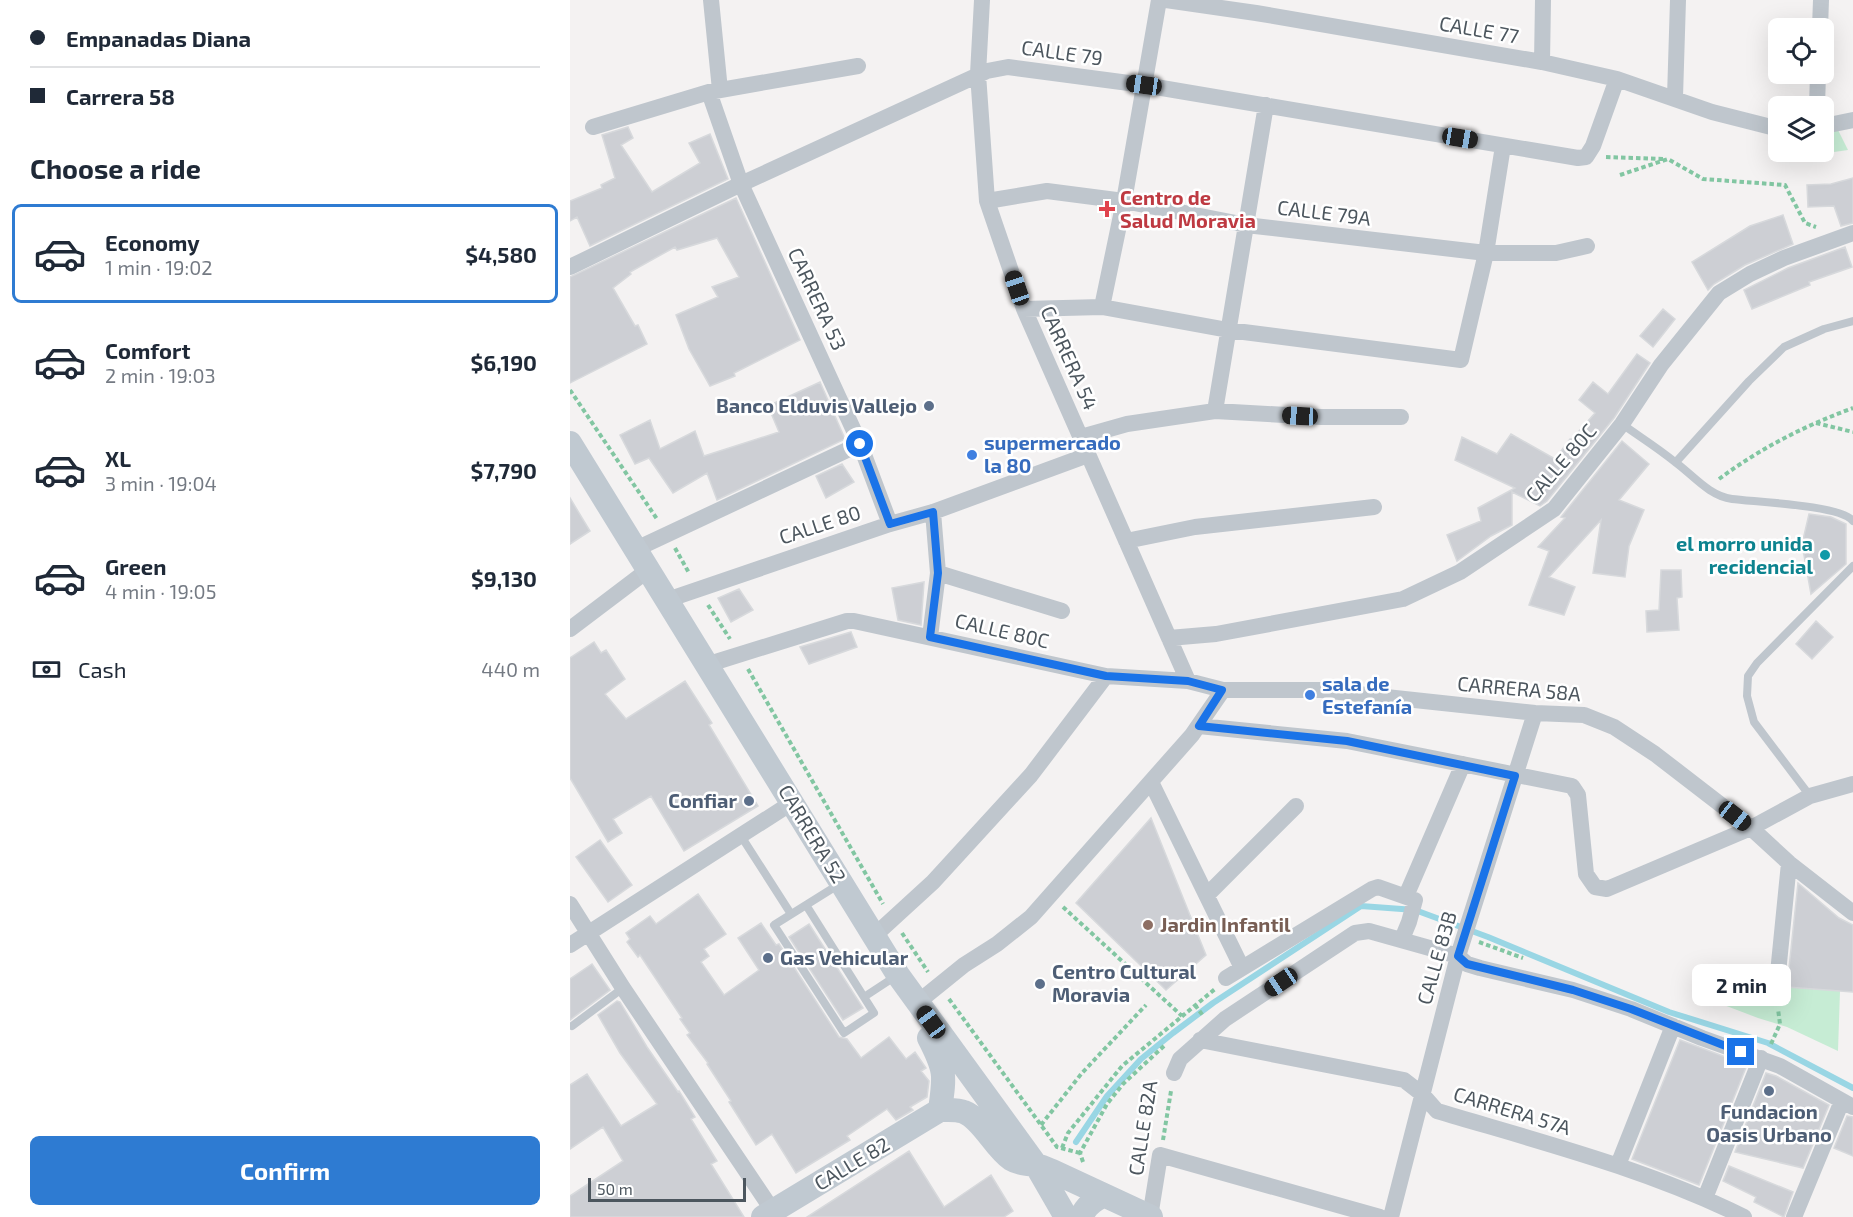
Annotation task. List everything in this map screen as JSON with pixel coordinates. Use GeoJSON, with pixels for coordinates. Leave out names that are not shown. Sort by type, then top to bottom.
{"type":"FeatureCollection","features":[{"type":"Feature","properties":{"kind":"main road","name":"CARRERA 52"},"geometry":{"type":"LineString","coordinates":[[570,443],[898,975],[1021,1145],[1044,1168],[1066,1217]]}},
{"type":"Feature","properties":{"kind":"main road"},"geometry":{"type":"LineString","coordinates":[[917,1003],[919,1020],[942,1064],[944,1080],[940,1110],[964,1112],[983,1129],[1001,1151],[1014,1161],[1044,1168],[1151,1217]]}},
{"type":"Feature","properties":{"kind":"main road","name":"CALLE 82"},"geometry":{"type":"LineString","coordinates":[[771,1215],[940,1110]]}},
{"type":"Feature","properties":{"kind":"main road"},"geometry":{"type":"LineString","coordinates":[[1081,1217],[1093,1201],[1104,1195]]}},
{"type":"Feature","properties":{"kind":"street","name":"CARRERA 53"},"geometry":{"type":"LineString","coordinates":[[711,0],[714,91],[741,184],[860,444],[890,524]]}},
{"type":"Feature","properties":{"kind":"street","name":"CARRERA 54"},"geometry":{"type":"LineString","coordinates":[[982,0],[978,74],[987,201],[1024,309],[1188,681]]}},
{"type":"Feature","properties":{"kind":"street"},"geometry":{"type":"LineString","coordinates":[[1102,307],[1124,201],[1159,0]]}},
{"type":"Feature","properties":{"kind":"street","name":"CALLE 77"},"geometry":{"type":"LineString","coordinates":[[1166,0],[1256,13],[1542,62],[1617,79],[1712,112],[1768,126]]}},
{"type":"Feature","properties":{"kind":"street"},"geometry":{"type":"LineString","coordinates":[[1542,62],[1543,0]]}},
{"type":"Feature","properties":{"kind":"street"},"geometry":{"type":"LineString","coordinates":[[1675,98],[1678,0]]}},
{"type":"Feature","properties":{"kind":"street"},"geometry":{"type":"LineString","coordinates":[[1820,18],[1821,0]]}},
{"type":"Feature","properties":{"kind":"street"},"geometry":{"type":"LineString","coordinates":[[594,127],[714,91],[858,66]]}},
{"type":"Feature","properties":{"kind":"street","name":"CALLE 79"},"geometry":{"type":"LineString","coordinates":[[570,267],[741,184],[978,74],[1008,67],[1144,85],[1503,146],[1578,158],[1586,157]]}},
{"type":"Feature","properties":{"kind":"street"},"geometry":{"type":"LineString","coordinates":[[1586,157],[1593,146],[1617,79]]}},
{"type":"Feature","properties":{"kind":"street"},"geometry":{"type":"LineString","coordinates":[[1215,411],[1266,105]]}},
{"type":"Feature","properties":{"kind":"street"},"geometry":{"type":"LineString","coordinates":[[1834,124],[1853,120]]}},
{"type":"Feature","properties":{"kind":"street"},"geometry":{"type":"LineString","coordinates":[[1024,309],[1102,307],[1228,330],[1461,360],[1486,253],[1503,146]]}},
{"type":"Feature","properties":{"kind":"street","name":"CALLE 79A"},"geometry":{"type":"LineString","coordinates":[[987,201],[1047,191],[1124,201],[1246,225],[1486,253],[1556,253],[1587,246]]}},
{"type":"Feature","properties":{"kind":"street","name":"CALLE 80C"},"geometry":{"type":"LineString","coordinates":[[1169,638],[1216,634],[1403,599],[1460,572],[1554,509],[1622,424],[1661,365],[1719,293],[1750,274],[1784,258],[1849,235]]}},
{"type":"Feature","properties":{"kind":"street"},"geometry":{"type":"LineString","coordinates":[[1081,437],[1127,424],[1215,411],[1321,417],[1401,417]]}},
{"type":"Feature","properties":{"kind":"street"},"geometry":{"type":"LineString","coordinates":[[636,549],[860,444]]}},
{"type":"Feature","properties":{"kind":"street","name":"CALLE 80"},"geometry":{"type":"LineString","coordinates":[[667,600],[890,524],[933,512],[1088,455]]}},
{"type":"Feature","properties":{"kind":"street"},"geometry":{"type":"LineString","coordinates":[[1126,541],[1195,527],[1374,507]]}},
{"type":"Feature","properties":{"kind":"street"},"geometry":{"type":"LineString","coordinates":[[930,637],[938,573],[933,512]]}},
{"type":"Feature","properties":{"kind":"street"},"geometry":{"type":"LineString","coordinates":[[570,629],[648,570]]}},
{"type":"Feature","properties":{"kind":"street"},"geometry":{"type":"LineString","coordinates":[[938,573],[1062,611]]}},
{"type":"Feature","properties":{"kind":"street","name":"CALLE 80C"},"geometry":{"type":"LineString","coordinates":[[706,665],[846,621],[1106,676],[1188,681],[1222,690]]}},
{"type":"Feature","properties":{"kind":"street"},"geometry":{"type":"LineString","coordinates":[[874,936],[933,882],[1031,775],[1106,676]]}},
{"type":"Feature","properties":{"kind":"street"},"geometry":{"type":"LineString","coordinates":[[917,1003],[1031,917],[1199,726],[1222,690]]}},
{"type":"Feature","properties":{"kind":"street","name":"CARRERA 58A"},"geometry":{"type":"LineString","coordinates":[[1222,690],[1321,690],[1535,713],[1584,715],[1614,727],[1655,754],[1751,828],[1789,863],[1853,913]]}},
{"type":"Feature","properties":{"kind":"street","name":"CALLE 83B"},"geometry":{"type":"LineString","coordinates":[[1391,1217],[1458,956],[1535,713]]}},
{"type":"Feature","properties":{"kind":"street"},"geometry":{"type":"LineString","coordinates":[[1199,726],[1347,741],[1572,786],[1578,795],[1586,874],[1595,887],[1606,889],[1751,828],[1810,796],[1853,784]]}},
{"type":"Feature","properties":{"kind":"street"},"geometry":{"type":"LineString","coordinates":[[1402,939],[1410,919],[1410,898],[1462,764]]}},
{"type":"Feature","properties":{"kind":"street"},"geometry":{"type":"LineString","coordinates":[[1150,782],[1242,968]]}},
{"type":"Feature","properties":{"kind":"street"},"geometry":{"type":"LineString","coordinates":[[570,945],[793,802]]}},
{"type":"Feature","properties":{"kind":"street"},"geometry":{"type":"LineString","coordinates":[[1207,895],[1296,806]]}},
{"type":"Feature","properties":{"kind":"street"},"geometry":{"type":"LineString","coordinates":[[1776,993],[1789,863]]}},
{"type":"Feature","properties":{"kind":"street"},"geometry":{"type":"LineString","coordinates":[[1226,978],[1372,889],[1378,887],[1410,898]]}},
{"type":"Feature","properties":{"kind":"street"},"geometry":{"type":"LineString","coordinates":[[570,904],[771,1215]]}},
{"type":"Feature","properties":{"kind":"street","name":"CALLE 82A"},"geometry":{"type":"LineString","coordinates":[[1174,1073],[1180,1059],[1225,1019],[1355,933],[1369,931],[1458,956],[1467,964],[1573,990],[1673,1026],[1766,1053],[1780,1066],[1848,1104]]}},
{"type":"Feature","properties":{"kind":"street"},"geometry":{"type":"LineString","coordinates":[[1618,1165],[1673,1026]]}},
{"type":"Feature","properties":{"kind":"street","name":"CARRERA 57A"},"geometry":{"type":"LineString","coordinates":[[1200,1040],[1404,1080],[1422,1094],[1437,1111],[1618,1165],[1705,1198],[1744,1217]]}},
{"type":"Feature","properties":{"kind":"street"},"geometry":{"type":"LineString","coordinates":[[1705,1198],[1766,1053]]}},
{"type":"Feature","properties":{"kind":"street"},"geometry":{"type":"LineString","coordinates":[[1794,1217],[1848,1104]]}},
{"type":"Feature","properties":{"kind":"street"},"geometry":{"type":"LineString","coordinates":[[1160,1155],[1380,1217]]}},
{"type":"Feature","properties":{"kind":"street","name":"CALLE 82A"},"geometry":{"type":"LineString","coordinates":[[1151,1217],[1160,1155]]}},
{"type":"Feature","properties":{"kind":"lane"},"geometry":{"type":"LineString","coordinates":[[1676,462],[1749,381],[1784,347],[1824,329],[1853,321]]}},
{"type":"Feature","properties":{"kind":"lane"},"geometry":{"type":"LineString","coordinates":[[1622,424],[1676,462],[1707,489],[1730,499],[1833,511],[1850,517],[1853,521]]}},
{"type":"Feature","properties":{"kind":"lane"},"geometry":{"type":"LineString","coordinates":[[1810,796],[1754,722],[1747,696],[1748,676],[1757,663],[1853,566]]}},
{"type":"Feature","properties":{"kind":"lane"},"geometry":{"type":"LineString","coordinates":[[741,836],[791,914]]}},
{"type":"Feature","properties":{"kind":"lane"},"geometry":{"type":"LineString","coordinates":[[806,905],[874,1013],[844,1033],[774,925],[791,914],[842,883]]}},
{"type":"Feature","properties":{"kind":"lane"},"geometry":{"type":"LineString","coordinates":[[864,997],[898,975]]}},
{"type":"Feature","properties":{"kind":"lane"},"geometry":{"type":"LineString","coordinates":[[572,1026],[623,988]]}},
{"type":"Feature","properties":{"kind":"path"},"geometry":{"type":"LineString","coordinates":[[1586,157],[1668,159],[1703,179],[1785,185],[1805,223],[1849,235]]}},
{"type":"Feature","properties":{"kind":"path"},"geometry":{"type":"LineString","coordinates":[[1620,175],[1668,159]]}},
{"type":"Feature","properties":{"kind":"path"},"geometry":{"type":"LineString","coordinates":[[570,390],[667,535],[740,655],[893,921],[938,986],[1041,1124],[1060,1147],[1080,1153]]}},
{"type":"Feature","properties":{"kind":"path"},"geometry":{"type":"LineString","coordinates":[[1707,489],[1752,455],[1815,423],[1853,408]]}},
{"type":"Feature","properties":{"kind":"path"},"geometry":{"type":"LineString","coordinates":[[1815,423],[1853,432]]}},
{"type":"Feature","properties":{"kind":"path"},"geometry":{"type":"LineString","coordinates":[[1050,895],[1182,1016]]}},
{"type":"Feature","properties":{"kind":"path"},"geometry":{"type":"LineString","coordinates":[[1044,1168],[1068,1133],[1122,1066],[1226,978]]}},
{"type":"Feature","properties":{"kind":"path"},"geometry":{"type":"LineString","coordinates":[[1021,1145],[1082,1073],[1146,1005]]}},
{"type":"Feature","properties":{"kind":"path"},"geometry":{"type":"LineString","coordinates":[[1195,1006],[1203,1016]]}},
{"type":"Feature","properties":{"kind":"path"},"geometry":{"type":"LineString","coordinates":[[1766,1053],[1780,1024]]}},
{"type":"Feature","properties":{"kind":"path","name":"CALLE 82A"},"geometry":{"type":"LineString","coordinates":[[1160,1155],[1174,1073]]}},
{"type":"Feature","properties":{"kind":"green space"},"geometry":{"type":"Polygon","coordinates":[[[1836,126],[1848,150],[1834,152],[1834,127],[1836,126]]]}},
{"type":"Feature","properties":{"kind":"green space"},"geometry":{"type":"Polygon","coordinates":[[[1784,987],[1840,991],[1838,1051],[1787,1027],[1716,1002],[1719,989],[1784,987]]]}},
{"type":"Feature","properties":{"kind":"building"},"geometry":{"type":"Polygon","coordinates":[[[628,127],[633,138],[621,145],[652,192],[700,163],[689,143],[710,134],[728,179],[590,246],[577,217],[570,221],[570,201],[602,188],[601,185],[615,178],[602,135],[628,127]]]}},
{"type":"Feature","properties":{"kind":"building"},"geometry":{"type":"Polygon","coordinates":[[[1853,178],[1853,223],[1841,226],[1834,206],[1808,207],[1807,185],[1831,184],[1853,178]]]}},
{"type":"Feature","properties":{"kind":"building"},"geometry":{"type":"Polygon","coordinates":[[[736,198],[800,340],[734,373],[735,376],[710,386],[689,349],[676,315],[718,297],[712,287],[739,277],[717,238],[677,250],[675,247],[630,272],[631,274],[613,288],[635,326],[638,325],[647,344],[570,383],[570,277],[736,198]]]}},
{"type":"Feature","properties":{"kind":"building"},"geometry":{"type":"Polygon","coordinates":[[[1783,215],[1793,244],[1745,265],[1708,290],[1692,262],[1750,226],[1783,215]]]}},
{"type":"Feature","properties":{"kind":"building"},"geometry":{"type":"Polygon","coordinates":[[[1845,247],[1852,267],[1809,282],[1810,285],[1752,309],[1744,290],[1788,268],[1845,247]]]}},
{"type":"Feature","properties":{"kind":"building"},"geometry":{"type":"Polygon","coordinates":[[[1663,309],[1675,319],[1653,347],[1640,336],[1663,309]]]}},
{"type":"Feature","properties":{"kind":"building"},"geometry":{"type":"Polygon","coordinates":[[[1637,354],[1650,363],[1614,418],[1547,501],[1540,506],[1512,492],[1512,525],[1491,536],[1457,561],[1447,535],[1481,521],[1478,508],[1515,488],[1455,460],[1462,437],[1497,454],[1511,434],[1555,459],[1570,439],[1595,413],[1579,400],[1593,382],[1608,394],[1637,354]]]}},
{"type":"Feature","properties":{"kind":"building"},"geometry":{"type":"Polygon","coordinates":[[[820,382],[845,439],[717,500],[707,473],[673,493],[649,458],[635,464],[620,435],[650,420],[660,449],[695,431],[704,456],[779,432],[768,406],[820,382]]]}},
{"type":"Feature","properties":{"kind":"building"},"geometry":{"type":"Polygon","coordinates":[[[1622,441],[1649,464],[1619,500],[1644,510],[1629,546],[1625,577],[1593,573],[1601,520],[1549,577],[1575,587],[1564,615],[1529,605],[1549,551],[1538,547],[1565,518],[1561,517],[1622,441]]]}},
{"type":"Feature","properties":{"kind":"building"},"geometry":{"type":"Polygon","coordinates":[[[842,464],[854,482],[826,498],[816,476],[842,464]]]}},
{"type":"Feature","properties":{"kind":"building"},"geometry":{"type":"Polygon","coordinates":[[[570,498],[590,531],[570,544],[570,498]]]}},
{"type":"Feature","properties":{"kind":"building","name":"el morro unida recidencial"},"geometry":{"type":"Polygon","coordinates":[[[1809,514],[1831,517],[1846,524],[1846,564],[1811,594],[1802,544],[1809,514]]]}},
{"type":"Feature","properties":{"kind":"building"},"geometry":{"type":"Polygon","coordinates":[[[1661,570],[1681,570],[1682,597],[1677,598],[1679,630],[1647,632],[1646,611],[1659,610],[1661,570]]]}},
{"type":"Feature","properties":{"kind":"building"},"geometry":{"type":"Polygon","coordinates":[[[924,582],[921,625],[898,620],[892,588],[924,582]]]}},
{"type":"Feature","properties":{"kind":"building"},"geometry":{"type":"Polygon","coordinates":[[[739,589],[753,610],[731,622],[718,598],[739,589]]]}},
{"type":"Feature","properties":{"kind":"building"},"geometry":{"type":"Polygon","coordinates":[[[1816,621],[1833,637],[1812,659],[1796,644],[1816,621]]]}},
{"type":"Feature","properties":{"kind":"building"},"geometry":{"type":"Polygon","coordinates":[[[851,632],[857,647],[809,664],[800,647],[851,632]]]}},
{"type":"Feature","properties":{"kind":"building"},"geometry":{"type":"Polygon","coordinates":[[[594,642],[601,653],[606,650],[625,679],[605,694],[626,719],[685,681],[712,723],[709,725],[758,806],[684,851],[651,796],[613,819],[622,833],[608,842],[570,778],[570,658],[594,642]]]}},
{"type":"Feature","properties":{"kind":"building"},"geometry":{"type":"Polygon","coordinates":[[[1151,818],[1206,955],[1166,990],[1076,903],[1151,818]]]}},
{"type":"Feature","properties":{"kind":"building"},"geometry":{"type":"Polygon","coordinates":[[[600,840],[632,885],[608,902],[576,857],[600,840]]]}},
{"type":"Feature","properties":{"kind":"building"},"geometry":{"type":"Polygon","coordinates":[[[1798,883],[1839,918],[1853,925],[1853,992],[1787,987],[1798,883]]]}},
{"type":"Feature","properties":{"kind":"building"},"geometry":{"type":"Polygon","coordinates":[[[698,894],[726,934],[704,949],[709,956],[701,962],[724,995],[759,970],[738,938],[761,923],[776,945],[779,944],[839,1037],[847,1039],[861,1058],[889,1037],[906,1059],[915,1052],[926,1068],[921,1071],[929,1081],[927,1097],[910,1107],[913,1110],[896,1120],[887,1109],[847,1136],[850,1140],[796,1173],[772,1134],[756,1145],[708,1063],[687,1035],[690,1033],[680,1019],[682,1018],[640,955],[638,957],[627,942],[630,939],[626,933],[650,916],[656,924],[698,894]]]}},
{"type":"Feature","properties":{"kind":"building"},"geometry":{"type":"Polygon","coordinates":[[[809,924],[863,1008],[843,1020],[789,937],[809,924]]]}},
{"type":"Feature","properties":{"kind":"building"},"geometry":{"type":"Polygon","coordinates":[[[592,964],[610,990],[570,1020],[570,979],[592,964]]]}},
{"type":"Feature","properties":{"kind":"building"},"geometry":{"type":"Polygon","coordinates":[[[617,1001],[620,1002],[647,1047],[695,1117],[691,1119],[717,1161],[711,1164],[744,1217],[570,1217],[570,1196],[623,1161],[603,1127],[570,1149],[570,1085],[587,1074],[621,1126],[657,1104],[620,1053],[598,1015],[617,1001]]]}},
{"type":"Feature","properties":{"kind":"building"},"geometry":{"type":"Polygon","coordinates":[[[1680,1040],[1747,1065],[1699,1185],[1632,1159],[1680,1040]]]}},
{"type":"Feature","properties":{"kind":"building"},"geometry":{"type":"Polygon","coordinates":[[[1766,1073],[1776,1076],[1829,1105],[1803,1168],[1735,1152],[1766,1073]]]}},
{"type":"Feature","properties":{"kind":"building"},"geometry":{"type":"Polygon","coordinates":[[[1847,1116],[1853,1117],[1853,1156],[1834,1148],[1847,1116]]]}},
{"type":"Feature","properties":{"kind":"building"},"geometry":{"type":"Polygon","coordinates":[[[909,1151],[944,1207],[991,1175],[1013,1211],[1004,1217],[807,1217],[909,1151]]]}},
{"type":"Feature","properties":{"kind":"building"},"geometry":{"type":"Polygon","coordinates":[[[1729,1166],[1793,1192],[1784,1217],[1754,1202],[1756,1197],[1723,1181],[1729,1166]]]}},
{"type":"Feature","properties":{"kind":"waterway"},"geometry":{"type":"LineString","coordinates":[[1076,1142],[1107,1096],[1141,1059],[1213,1003],[1361,906],[1415,910],[1488,937],[1669,1012],[1768,1043],[1853,1088]]}},
{"type":"Feature","properties":{"kind":"place","name":"Centro de Salud Moravia"},"geometry":{"type":"Point","coordinates":[1107,209]}},
{"type":"Feature","properties":{"kind":"place","name":"Banco Elduvis Vallejo"},"geometry":{"type":"Point","coordinates":[929,406]}},
{"type":"Feature","properties":{"kind":"place","name":"supermercado la 80"},"geometry":{"type":"Point","coordinates":[972,455]}},
{"type":"Feature","properties":{"kind":"place","name":"el morro unida recidencial"},"geometry":{"type":"Point","coordinates":[1825,555]}},
{"type":"Feature","properties":{"kind":"place","name":"sala de Estefanía"},"geometry":{"type":"Point","coordinates":[1310,695]}},
{"type":"Feature","properties":{"kind":"place","name":"Confiar"},"geometry":{"type":"Point","coordinates":[749,801]}},
{"type":"Feature","properties":{"kind":"place","name":"Jardin Infantil"},"geometry":{"type":"Point","coordinates":[1148,925]}},
{"type":"Feature","properties":{"kind":"place","name":"Gas Vehicular"},"geometry":{"type":"Point","coordinates":[768,958]}},
{"type":"Feature","properties":{"kind":"place","name":"Centro Cultural Moravia"},"geometry":{"type":"Point","coordinates":[1040,984]}},
{"type":"Feature","properties":{"kind":"place","name":"Fundacion Oasis Urbano"},"geometry":{"type":"Point","coordinates":[1769,1091]}},
{"type":"Feature","properties":{"kind":"route"},"geometry":{"type":"LineString","coordinates":[[860,444],[874,487],[890,524],[933,512],[938,573],[930,637],[1106,676],[1188,681],[1222,690],[1199,726],[1347,741],[1515,776],[1458,956],[1467,964],[1573,990],[1631,1009],[1741,1052]]}}]}
